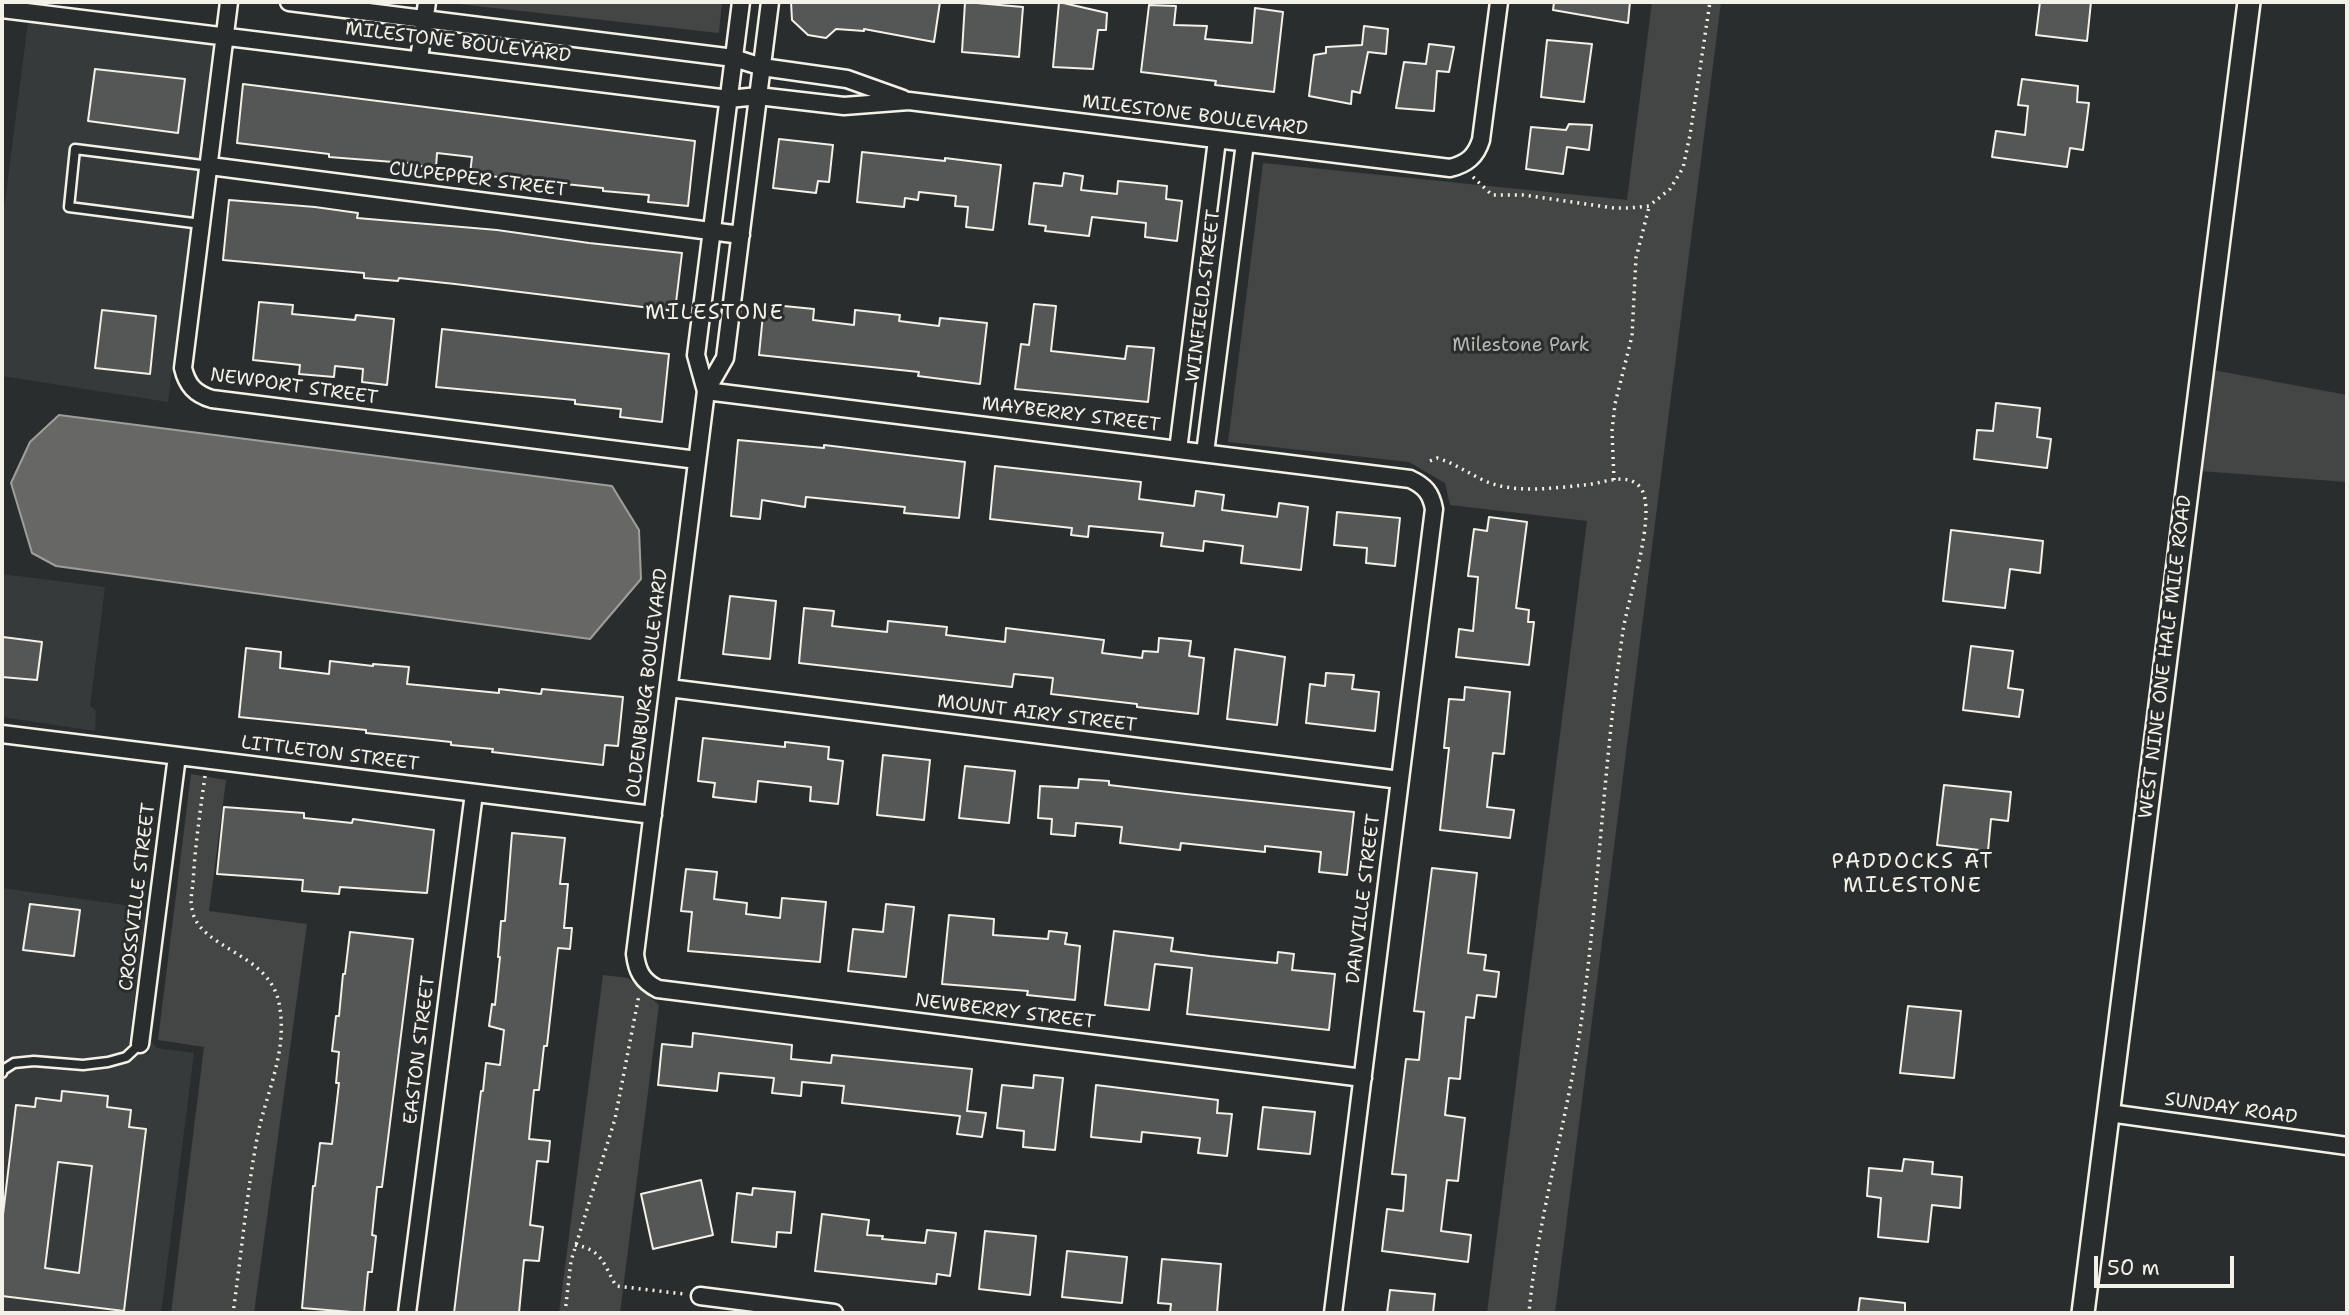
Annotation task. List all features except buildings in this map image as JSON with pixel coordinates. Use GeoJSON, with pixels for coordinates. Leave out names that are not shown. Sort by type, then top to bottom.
{"type":"FeatureCollection","features":[{"type":"Feature","properties":{"kind":"street","name":"NEWPORT STREET"},"geometry":{"type":"LineString","coordinates":[[229,2],[183,368],[192,389],[212,400],[697,460]]}},
{"type":"Feature","properties":{"kind":"street","name":"MILESTONE BOULEVARD"},"geometry":{"type":"LineString","coordinates":[[289,2],[734,58],[762,67],[847,79],[909,101]]}},
{"type":"Feature","properties":{"kind":"street"},"geometry":{"type":"LineString","coordinates":[[419,59],[427,2]]}},
{"type":"Feature","properties":{"kind":"street","name":"OLDENBURG BOULEVARD"},"geometry":{"type":"LineString","coordinates":[[706,391],[696,355],[741,2]]}},
{"type":"Feature","properties":{"kind":"street","name":"OLDENBURG BOULEVARD"},"geometry":{"type":"LineString","coordinates":[[644,980],[637,968],[635,954],[697,460],[706,391],[725,358],[770,2]]}},
{"type":"Feature","properties":{"kind":"street"},"geometry":{"type":"LineString","coordinates":[[1467,161],[1481,140],[1499,2]]}},
{"type":"Feature","properties":{"kind":"street","name":"WEST NINE ONE HALF MILE ROAD"},"geometry":{"type":"LineString","coordinates":[[2083,1313],[2249,2]]}},
{"type":"Feature","properties":{"kind":"street","name":"MILESTONE BOULEVARD"},"geometry":{"type":"LineString","coordinates":[[2,9],[729,99],[758,96],[844,106],[909,101],[1450,168],[1467,161]]}},
{"type":"Feature","properties":{"kind":"street","name":"WINFIELD STREET"},"geometry":{"type":"LineString","coordinates":[[1178,450],[1217,140]]}},
{"type":"Feature","properties":{"kind":"street","name":"WINFIELD STREET"},"geometry":{"type":"LineString","coordinates":[[1205,453],[1245,143]]}},
{"type":"Feature","properties":{"kind":"street","name":"CULPEPPER STREET"},"geometry":{"type":"LineString","coordinates":[[210,166],[741,235]]}},
{"type":"Feature","properties":{"kind":"street","name":"MAYBERRY STREET"},"geometry":{"type":"LineString","coordinates":[[706,391],[1409,480],[1428,491]]}},
{"type":"Feature","properties":{"kind":"street","name":"DANVILLE STREET"},"geometry":{"type":"LineString","coordinates":[[1333,1313],[1434,509],[1428,491]]}},
{"type":"Feature","properties":{"kind":"street","name":"MOUNT AIRY STREET"},"geometry":{"type":"LineString","coordinates":[[669,688],[1400,780]]}},
{"type":"Feature","properties":{"kind":"street","name":"LITTLETON STREET"},"geometry":{"type":"LineString","coordinates":[[2,734],[653,815]]}},
{"type":"Feature","properties":{"kind":"street","name":"CROSSVILLE STREET"},"geometry":{"type":"LineString","coordinates":[[140,1044],[177,756]]}},
{"type":"Feature","properties":{"kind":"street","name":"EASTON STREET"},"geometry":{"type":"LineString","coordinates":[[407,1313],[474,793]]}},
{"type":"Feature","properties":{"kind":"street","name":"NEWBERRY STREET"},"geometry":{"type":"LineString","coordinates":[[644,980],[658,989],[1363,1078]]}},
{"type":"Feature","properties":{"kind":"street","name":"SUNDAY ROAD"},"geometry":{"type":"LineString","coordinates":[[2109,1113],[2347,1146]]}},
{"type":"Feature","properties":{"kind":"street"},"geometry":{"type":"LineString","coordinates":[[699,1296],[834,1313]]}},
{"type":"Feature","properties":{"kind":"lane"},"geometry":{"type":"LineString","coordinates":[[201,223],[69,207],[75,149],[210,166]]}},
{"type":"Feature","properties":{"kind":"lane"},"geometry":{"type":"LineString","coordinates":[[2,1073],[14,1063],[34,1061],[83,1065],[108,1062],[126,1057],[140,1044]]}},
{"type":"Feature","properties":{"kind":"path"},"geometry":{"type":"LineString","coordinates":[[1467,161],[1492,194],[1523,195],[1615,208],[1649,206],[1670,189],[1683,169],[1710,2]]}},
{"type":"Feature","properties":{"kind":"path"},"geometry":{"type":"LineString","coordinates":[[1615,480],[1612,431],[1615,404],[1632,336],[1636,258],[1649,206]]}},
{"type":"Feature","properties":{"kind":"path"},"geometry":{"type":"LineString","coordinates":[[1430,461],[1437,458],[1486,481],[1510,488],[1587,485],[1624,478],[1639,486],[1646,499],[1646,520],[1618,663],[1608,744],[1594,919],[1582,1019],[1543,1221],[1529,1313]]}},
{"type":"Feature","properties":{"kind":"path"},"geometry":{"type":"LineString","coordinates":[[207,760],[194,854],[191,910],[201,929],[262,969],[279,1000],[283,1030],[280,1055],[256,1142],[233,1313]]}},
{"type":"Feature","properties":{"kind":"path"},"geometry":{"type":"LineString","coordinates":[[565,1313],[575,1245],[615,1119],[635,1007],[644,980]]}},
{"type":"Feature","properties":{"kind":"path"},"geometry":{"type":"LineString","coordinates":[[575,1245],[587,1247],[599,1254],[616,1286],[699,1296]]}},
{"type":"Feature","properties":{"kind":"shaded area"},"geometry":{"type":"Polygon","coordinates":[[[28,22],[213,43],[168,402],[2,376],[2,225],[28,22]]]}},
{"type":"Feature","properties":{"kind":"shaded area"},"geometry":{"type":"Polygon","coordinates":[[[59,415],[612,486],[639,530],[641,579],[590,639],[56,566],[32,553],[11,483],[30,442],[59,415]]]}},
{"type":"Feature","properties":{"kind":"shaded area"},"geometry":{"type":"Polygon","coordinates":[[[2,574],[105,587],[90,706],[96,711],[95,731],[2,717],[2,574]]]}},
{"type":"Feature","properties":{"kind":"shaded area"},"geometry":{"type":"Polygon","coordinates":[[[2,888],[146,908],[128,1051],[149,1054],[151,1041],[157,1048],[194,1053],[161,1313],[2,1313],[2,888]]]}},
{"type":"Feature","properties":{"kind":"green space"},"geometry":{"type":"Polygon","coordinates":[[[459,2],[722,2],[719,33],[459,2]]]}},
{"type":"Feature","properties":{"kind":"green space","name":"Milestone Park"},"geometry":{"type":"Polygon","coordinates":[[[1652,2],[1721,2],[1555,1313],[1487,1313],[1587,521],[1450,505],[1445,483],[1409,462],[1228,442],[1263,163],[1627,200],[1652,2]]]}},
{"type":"Feature","properties":{"kind":"green space"},"geometry":{"type":"Polygon","coordinates":[[[2213,370],[2347,395],[2347,482],[2200,471],[2213,370]]]}},
{"type":"Feature","properties":{"kind":"green space"},"geometry":{"type":"Polygon","coordinates":[[[191,774],[226,780],[209,911],[307,924],[254,1313],[171,1313],[204,1047],[158,1040],[191,774]]]}},
{"type":"Feature","properties":{"kind":"green space"},"geometry":{"type":"Polygon","coordinates":[[[603,975],[628,978],[659,1005],[620,1313],[559,1313],[603,975]]]}},
{"type":"Feature","properties":{"kind":"district","name":"MILESTONE"},"geometry":{"type":"Point","coordinates":[715,314]}},
{"type":"Feature","properties":{"kind":"district","name":"PADDOCKS AT MILESTONE"},"geometry":{"type":"Point","coordinates":[1913,875]}}]}
